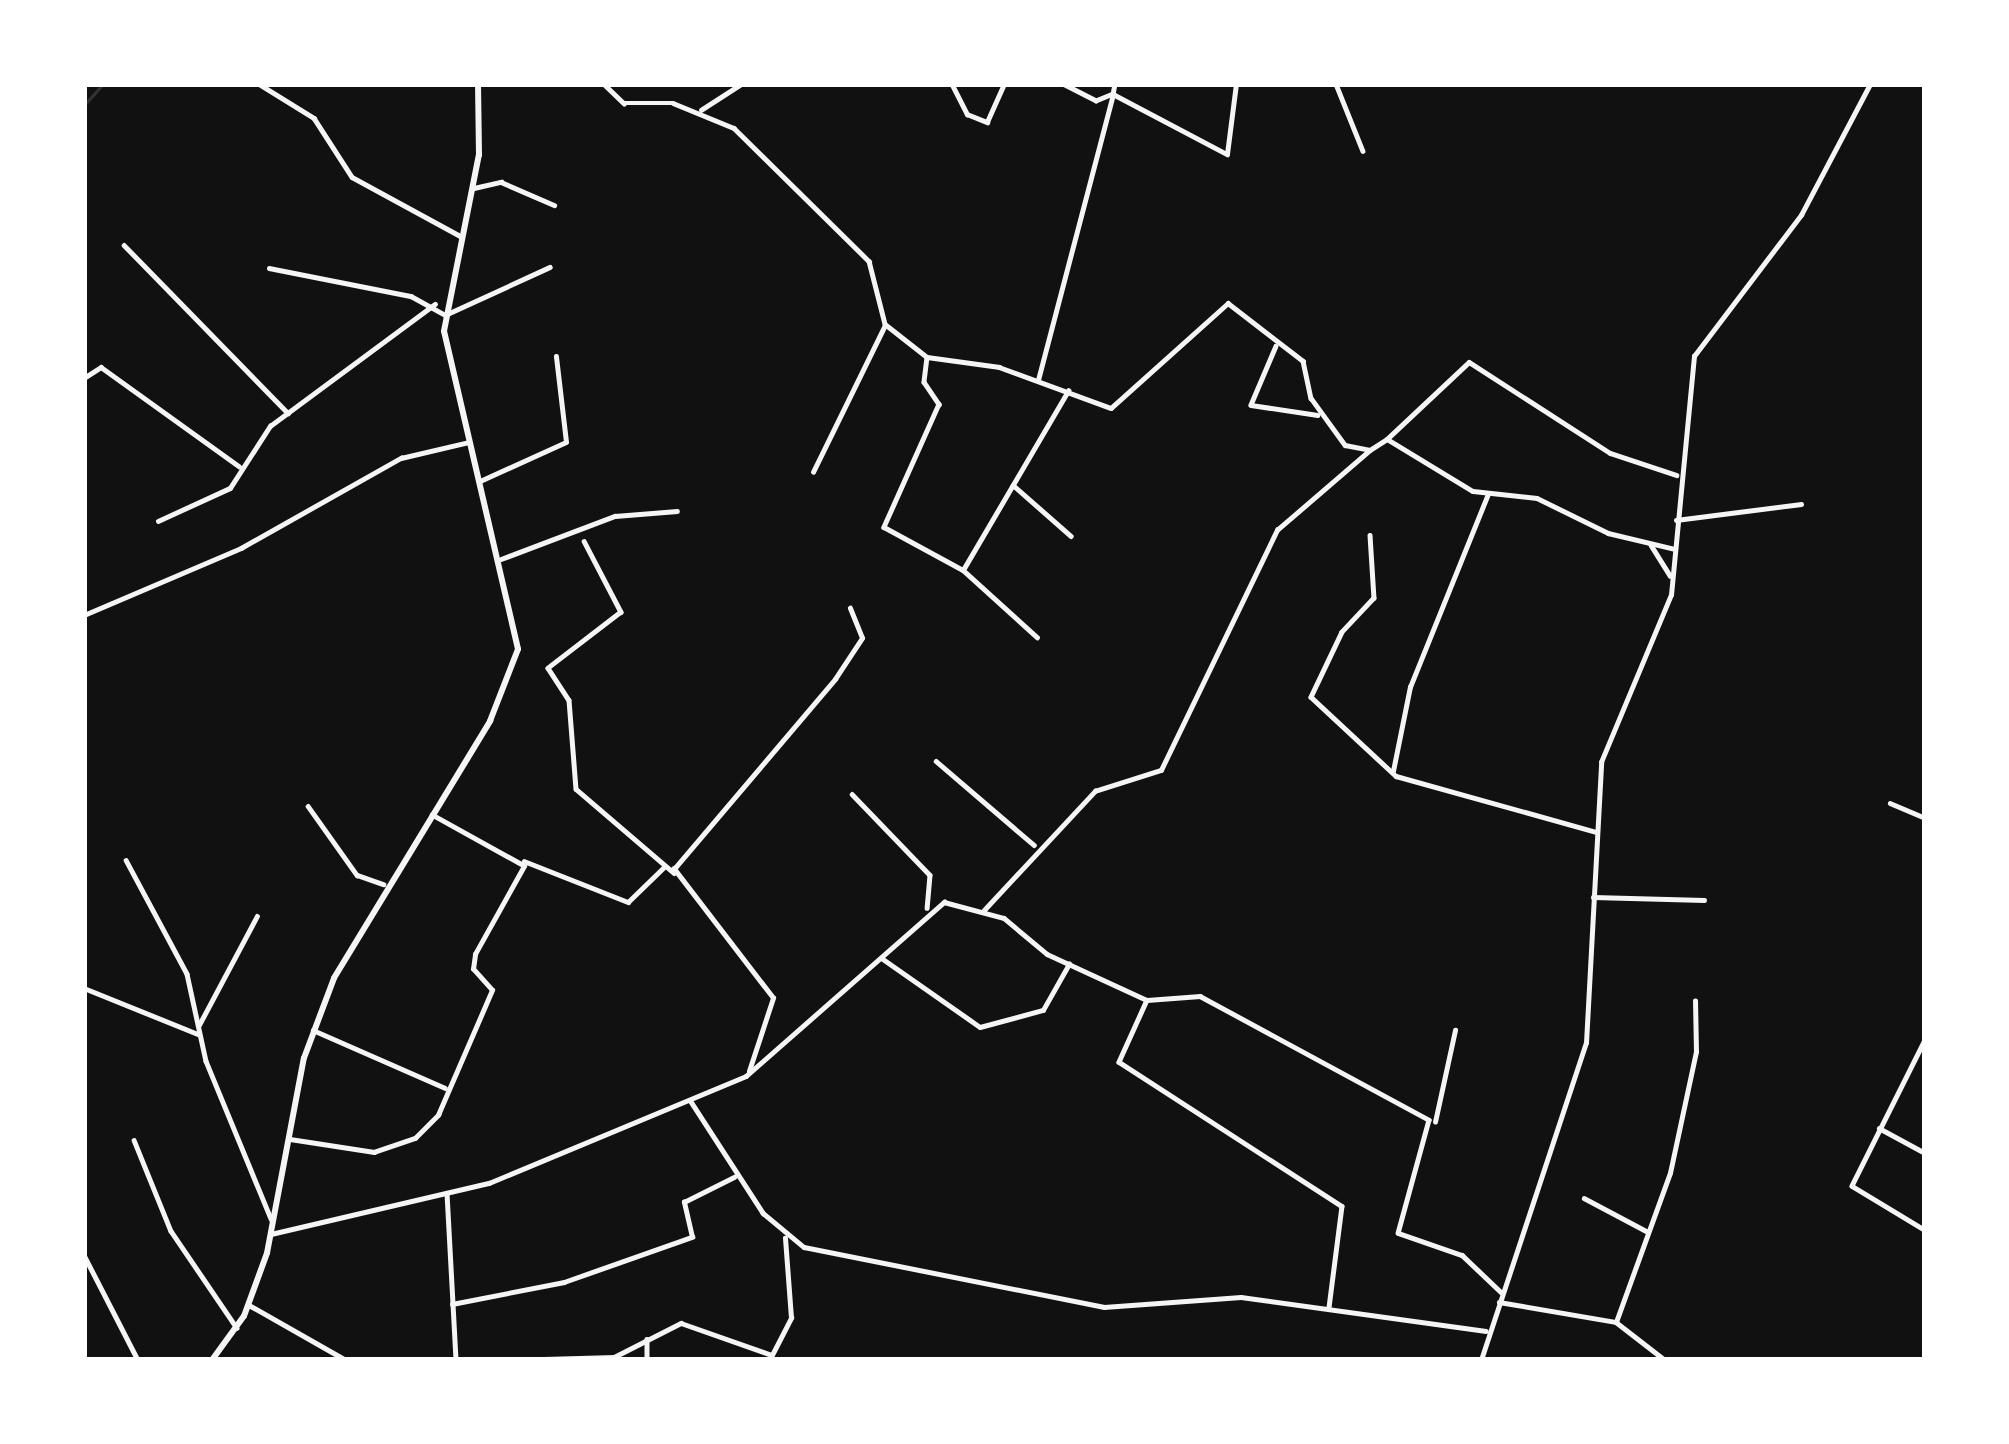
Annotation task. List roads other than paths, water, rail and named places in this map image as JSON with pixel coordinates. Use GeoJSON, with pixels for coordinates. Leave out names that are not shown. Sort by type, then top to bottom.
{"type":"FeatureCollection","features":[{"type":"Feature","properties":{"kind":"street"},"geometry":{"type":"LineString","coordinates":[[259,84],[314,118],[352,177],[461,237]]}},
{"type":"Feature","properties":{"kind":"street"},"geometry":{"type":"LineString","coordinates":[[212,1360],[250,1305],[271,1234],[314,1030],[383,884],[432,815],[514,668],[519,632],[469,442],[445,315],[473,188],[478,84]]}},
{"type":"Feature","properties":{"kind":"street"},"geometry":{"type":"LineString","coordinates":[[604,84],[624,103],[700,111],[734,128],[803,208],[861,253],[885,324],[927,357],[1038,380],[1118,405],[1228,304],[1306,365],[1320,415],[1345,445],[1370,450]]}},
{"type":"Feature","properties":{"kind":"street"},"geometry":{"type":"LineString","coordinates":[[700,111],[741,84]]}},
{"type":"Feature","properties":{"kind":"street"},"geometry":{"type":"LineString","coordinates":[[952,84],[967,114],[987,122],[1004,84]]}},
{"type":"Feature","properties":{"kind":"street"},"geometry":{"type":"LineString","coordinates":[[1062,84],[1096,101],[1113,94]]}},
{"type":"Feature","properties":{"kind":"street"},"geometry":{"type":"LineString","coordinates":[[1038,380],[1115,84]]}},
{"type":"Feature","properties":{"kind":"street"},"geometry":{"type":"LineString","coordinates":[[1113,94],[1227,154],[1236,84]]}},
{"type":"Feature","properties":{"kind":"street"},"geometry":{"type":"LineString","coordinates":[[1336,84],[1363,151]]}},
{"type":"Feature","properties":{"kind":"street"},"geometry":{"type":"LineString","coordinates":[[1481,1360],[1586,1043],[1604,745],[1654,648],[1672,580],[1676,475],[1701,340],[1801,215],[1870,84]]}},
{"type":"Feature","properties":{"kind":"street"},"geometry":{"type":"LineString","coordinates":[[473,188],[502,182],[554,205]]}},
{"type":"Feature","properties":{"kind":"street"},"geometry":{"type":"LineString","coordinates":[[124,245],[288,413]]}},
{"type":"Feature","properties":{"kind":"street"},"geometry":{"type":"LineString","coordinates":[[445,315],[550,267]]}},
{"type":"Feature","properties":{"kind":"street"},"geometry":{"type":"LineString","coordinates":[[269,268],[435,304],[445,315]]}},
{"type":"Feature","properties":{"kind":"street"},"geometry":{"type":"LineString","coordinates":[[158,521],[219,496],[239,466],[288,413],[435,304]]}},
{"type":"Feature","properties":{"kind":"street"},"geometry":{"type":"LineString","coordinates":[[812,472],[885,324]]}},
{"type":"Feature","properties":{"kind":"street"},"geometry":{"type":"LineString","coordinates":[[1276,346],[1251,404],[1320,415]]}},
{"type":"Feature","properties":{"kind":"street"},"geometry":{"type":"LineString","coordinates":[[927,357],[924,382],[940,404],[884,527],[962,570],[1036,638]]}},
{"type":"Feature","properties":{"kind":"street"},"geometry":{"type":"LineString","coordinates":[[479,481],[566,442],[556,358]]}},
{"type":"Feature","properties":{"kind":"street"},"geometry":{"type":"LineString","coordinates":[[984,910],[1034,845],[1095,791],[1161,770],[1277,530],[1387,439],[1469,362],[1610,453],[1676,475]]}},
{"type":"Feature","properties":{"kind":"street"},"geometry":{"type":"LineString","coordinates":[[84,378],[101,367],[239,466]]}},
{"type":"Feature","properties":{"kind":"street"},"geometry":{"type":"LineString","coordinates":[[962,570],[1069,391]]}},
{"type":"Feature","properties":{"kind":"street"},"geometry":{"type":"LineString","coordinates":[[1387,439],[1487,496],[1537,498],[1652,545],[1675,548]]}},
{"type":"Feature","properties":{"kind":"street"},"geometry":{"type":"LineString","coordinates":[[84,615],[283,526],[401,458],[469,442]]}},
{"type":"Feature","properties":{"kind":"street"},"geometry":{"type":"LineString","coordinates":[[1013,485],[1071,536]]}},
{"type":"Feature","properties":{"kind":"street"},"geometry":{"type":"LineString","coordinates":[[1393,771],[1409,687],[1487,496]]}},
{"type":"Feature","properties":{"kind":"street"},"geometry":{"type":"LineString","coordinates":[[1676,520],[1801,504]]}},
{"type":"Feature","properties":{"kind":"street"},"geometry":{"type":"LineString","coordinates":[[501,559],[616,516],[677,511]]}},
{"type":"Feature","properties":{"kind":"street"},"geometry":{"type":"LineString","coordinates":[[1370,535],[1374,598],[1342,632],[1311,697],[1393,771],[1596,832]]}},
{"type":"Feature","properties":{"kind":"street"},"geometry":{"type":"LineString","coordinates":[[584,541],[621,612],[548,668],[569,700],[576,789],[662,868],[674,872],[773,998],[746,1076]]}},
{"type":"Feature","properties":{"kind":"street"},"geometry":{"type":"LineString","coordinates":[[1652,545],[1672,580]]}},
{"type":"Feature","properties":{"kind":"street"},"geometry":{"type":"LineString","coordinates":[[674,872],[835,679],[862,638],[850,608]]}},
{"type":"Feature","properties":{"kind":"street"},"geometry":{"type":"LineString","coordinates":[[936,760],[1034,845]]}},
{"type":"Feature","properties":{"kind":"street"},"geometry":{"type":"LineString","coordinates":[[271,1234],[447,1193],[746,1076],[883,959],[928,908],[930,875],[851,794]]}},
{"type":"Feature","properties":{"kind":"street"},"geometry":{"type":"LineString","coordinates":[[1890,803],[1925,818]]}},
{"type":"Feature","properties":{"kind":"street"},"geometry":{"type":"LineString","coordinates":[[308,806],[357,875],[383,884]]}},
{"type":"Feature","properties":{"kind":"street"},"geometry":{"type":"LineString","coordinates":[[432,815],[523,861],[628,902],[662,868]]}},
{"type":"Feature","properties":{"kind":"street"},"geometry":{"type":"LineString","coordinates":[[126,860],[187,974],[198,1034],[273,1221]]}},
{"type":"Feature","properties":{"kind":"street"},"geometry":{"type":"LineString","coordinates":[[288,1138],[391,1148],[430,1128],[491,990],[472,965],[523,861]]}},
{"type":"Feature","properties":{"kind":"street"},"geometry":{"type":"LineString","coordinates":[[1593,897],[1704,900]]}},
{"type":"Feature","properties":{"kind":"street"},"geometry":{"type":"LineString","coordinates":[[928,908],[984,910],[1070,964],[1147,1000],[1200,996],[1434,1127]]}},
{"type":"Feature","properties":{"kind":"street"},"geometry":{"type":"LineString","coordinates":[[199,1025],[257,916]]}},
{"type":"Feature","properties":{"kind":"street"},"geometry":{"type":"LineString","coordinates":[[883,959],[980,1027],[1043,1010],[1070,964]]}},
{"type":"Feature","properties":{"kind":"street"},"geometry":{"type":"LineString","coordinates":[[84,988],[198,1034]]}},
{"type":"Feature","properties":{"kind":"street"},"geometry":{"type":"LineString","coordinates":[[1147,1000],[1119,1062],[1342,1206],[1329,1307]]}},
{"type":"Feature","properties":{"kind":"street"},"geometry":{"type":"LineString","coordinates":[[1616,1322],[1688,1088],[1695,1001]]}},
{"type":"Feature","properties":{"kind":"street"},"geometry":{"type":"LineString","coordinates":[[314,1030],[445,1088]]}},
{"type":"Feature","properties":{"kind":"street"},"geometry":{"type":"LineString","coordinates":[[1454,1030],[1434,1127],[1398,1233],[1462,1255],[1501,1292]]}},
{"type":"Feature","properties":{"kind":"street"},"geometry":{"type":"LineString","coordinates":[[1925,1040],[1852,1186],[1925,1233],[1925,1254]]}},
{"type":"Feature","properties":{"kind":"street"},"geometry":{"type":"LineString","coordinates":[[506,1360],[614,1357],[681,1323],[748,1356],[772,1355],[791,1318],[785,1238],[736,1177],[690,1100]]}},
{"type":"Feature","properties":{"kind":"street"},"geometry":{"type":"LineString","coordinates":[[1879,1128],[1925,1153]]}},
{"type":"Feature","properties":{"kind":"street"},"geometry":{"type":"LineString","coordinates":[[134,1140],[171,1232],[237,1328]]}},
{"type":"Feature","properties":{"kind":"street"},"geometry":{"type":"LineString","coordinates":[[452,1304],[564,1282],[692,1237],[684,1202],[736,1177]]}},
{"type":"Feature","properties":{"kind":"street"},"geometry":{"type":"LineString","coordinates":[[447,1193],[456,1360]]}},
{"type":"Feature","properties":{"kind":"street"},"geometry":{"type":"LineString","coordinates":[[1584,1198],[1646,1232]]}},
{"type":"Feature","properties":{"kind":"street"},"geometry":{"type":"LineString","coordinates":[[785,1238],[1104,1307],[1241,1297],[1488,1331]]}},
{"type":"Feature","properties":{"kind":"street"},"geometry":{"type":"LineString","coordinates":[[84,1256],[138,1360]]}},
{"type":"Feature","properties":{"kind":"street"},"geometry":{"type":"LineString","coordinates":[[1499,1302],[1616,1322],[1665,1360]]}},
{"type":"Feature","properties":{"kind":"street"},"geometry":{"type":"LineString","coordinates":[[250,1305],[346,1360]]}},
{"type":"Feature","properties":{"kind":"street"},"geometry":{"type":"LineString","coordinates":[[647,1339],[647,1360]]}},
{"type":"Feature","properties":{"kind":"waterway"},"geometry":{"type":"LineString","coordinates":[[84,105],[103,84]]}}]}
